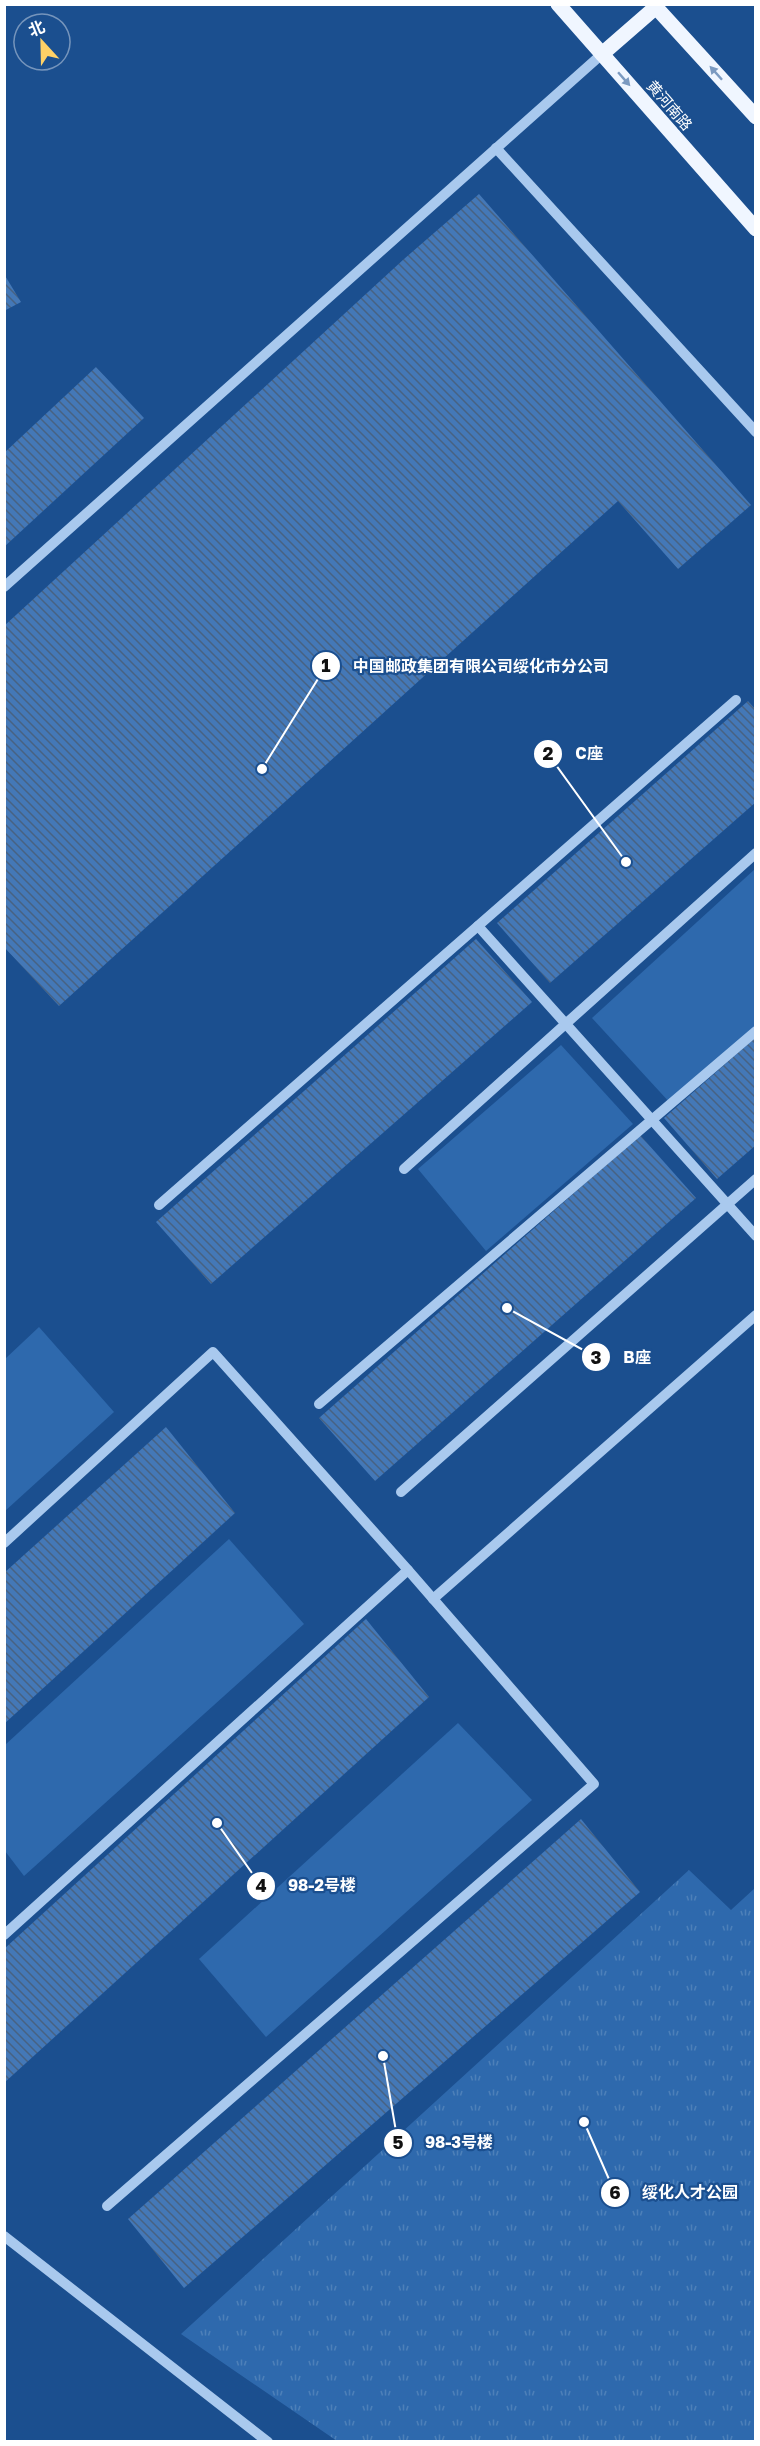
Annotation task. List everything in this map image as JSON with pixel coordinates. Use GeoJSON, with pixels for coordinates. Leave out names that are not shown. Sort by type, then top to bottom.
{"type":"FeatureCollection","features":[{"type":"Feature","properties":{"kind":"main road","name":"黄河南路"},"geometry":{"type":"LineString","coordinates":[[558,4],[756,229]]}},
{"type":"Feature","properties":{"kind":"main road"},"geometry":{"type":"LineString","coordinates":[[602,54],[654,6],[756,117]]}},
{"type":"Feature","properties":{"kind":"street"},"geometry":{"type":"LineString","coordinates":[[4,586],[602,54]]}},
{"type":"Feature","properties":{"kind":"street"},"geometry":{"type":"LineString","coordinates":[[496,148],[756,432]]}},
{"type":"Feature","properties":{"kind":"street"},"geometry":{"type":"LineString","coordinates":[[159,1205],[736,700]]}},
{"type":"Feature","properties":{"kind":"street"},"geometry":{"type":"LineString","coordinates":[[404,1169],[756,853]]}},
{"type":"Feature","properties":{"kind":"street"},"geometry":{"type":"LineString","coordinates":[[477,926],[756,1236]]}},
{"type":"Feature","properties":{"kind":"street"},"geometry":{"type":"LineString","coordinates":[[319,1404],[756,1031]]}},
{"type":"Feature","properties":{"kind":"street"},"geometry":{"type":"LineString","coordinates":[[401,1492],[756,1179]]}},
{"type":"Feature","properties":{"kind":"street"},"geometry":{"type":"LineString","coordinates":[[434,1599],[756,1315]]}},
{"type":"Feature","properties":{"kind":"street"},"geometry":{"type":"LineString","coordinates":[[4,1543],[213,1352],[434,1599],[594,1784],[107,2206]]}},
{"type":"Feature","properties":{"kind":"street"},"geometry":{"type":"LineString","coordinates":[[4,1935],[408,1570]]}},
{"type":"Feature","properties":{"kind":"street"},"geometry":{"type":"LineString","coordinates":[[4,2236],[268,2442]]}},
{"type":"Feature","properties":{"kind":"green space"},"geometry":{"type":"Polygon","coordinates":[[[755,869],[755,1031],[671,1104],[592,1018],[755,869]]]}},
{"type":"Feature","properties":{"kind":"green space"},"geometry":{"type":"Polygon","coordinates":[[[561,1045],[633,1124],[486,1251],[418,1169],[561,1045]]]}},
{"type":"Feature","properties":{"kind":"green space"},"geometry":{"type":"Polygon","coordinates":[[[39,1327],[114,1412],[5,1511],[5,1359],[39,1327]]]}},
{"type":"Feature","properties":{"kind":"green space"},"geometry":{"type":"Polygon","coordinates":[[[229,1539],[304,1624],[24,1876],[5,1851],[5,1745],[229,1539]]]}},
{"type":"Feature","properties":{"kind":"green space"},"geometry":{"type":"Polygon","coordinates":[[[458,1723],[532,1800],[266,2037],[199,1959],[458,1723]]]}},
{"type":"Feature","properties":{"kind":"green space"},"geometry":{"type":"Polygon","coordinates":[[[689,1870],[731,1910],[755,1888],[755,2441],[337,2441],[181,2334],[689,1870]]]}},
{"type":"Feature","properties":{"kind":"building"},"geometry":{"type":"Polygon","coordinates":[[[479,194],[751,505],[678,569],[618,501],[59,1006],[4,947],[4,626],[404,259],[479,194]]]}},
{"type":"Feature","properties":{"kind":"building"},"geometry":{"type":"Polygon","coordinates":[[[4,274],[21,302],[4,311],[4,274]]]}},
{"type":"Feature","properties":{"kind":"building"},"geometry":{"type":"Polygon","coordinates":[[[96,367],[144,418],[4,547],[4,453],[96,367]]]}},
{"type":"Feature","properties":{"kind":"building"},"geometry":{"type":"Polygon","coordinates":[[[748,701],[756,710],[756,802],[550,983],[497,923],[748,701]]]}},
{"type":"Feature","properties":{"kind":"building"},"geometry":{"type":"Polygon","coordinates":[[[476,939],[532,1002],[211,1284],[156,1222],[476,939]]]}},
{"type":"Feature","properties":{"kind":"building"},"geometry":{"type":"Polygon","coordinates":[[[756,1037],[756,1145],[717,1179],[664,1118],[756,1037]]]}},
{"type":"Feature","properties":{"kind":"building"},"geometry":{"type":"Polygon","coordinates":[[[640,1135],[696,1198],[375,1481],[319,1418],[640,1135]]]}},
{"type":"Feature","properties":{"kind":"building"},"geometry":{"type":"Polygon","coordinates":[[[166,1427],[235,1513],[4,1724],[4,1573],[166,1427]]]}},
{"type":"Feature","properties":{"kind":"building"},"geometry":{"type":"Polygon","coordinates":[[[366,1619],[429,1697],[4,2083],[4,1949],[366,1619]]]}},
{"type":"Feature","properties":{"kind":"building"},"geometry":{"type":"Polygon","coordinates":[[[581,1819],[640,1892],[184,2288],[128,2219],[581,1819]]]}},
{"type":"Feature","properties":{"kind":"place","name":"中国邮政集团有限公司绥化市分公司"},"geometry":{"type":"Point","coordinates":[262,769]}},
{"type":"Feature","properties":{"kind":"place","name":"C座"},"geometry":{"type":"Point","coordinates":[626,862]}},
{"type":"Feature","properties":{"kind":"place","name":"B座"},"geometry":{"type":"Point","coordinates":[507,1308]}},
{"type":"Feature","properties":{"kind":"place","name":"98-2号楼"},"geometry":{"type":"Point","coordinates":[217,1823]}},
{"type":"Feature","properties":{"kind":"place","name":"98-3号楼"},"geometry":{"type":"Point","coordinates":[383,2056]}},
{"type":"Feature","properties":{"kind":"place","name":"绥化人才公园"},"geometry":{"type":"Point","coordinates":[584,2122]}}]}
